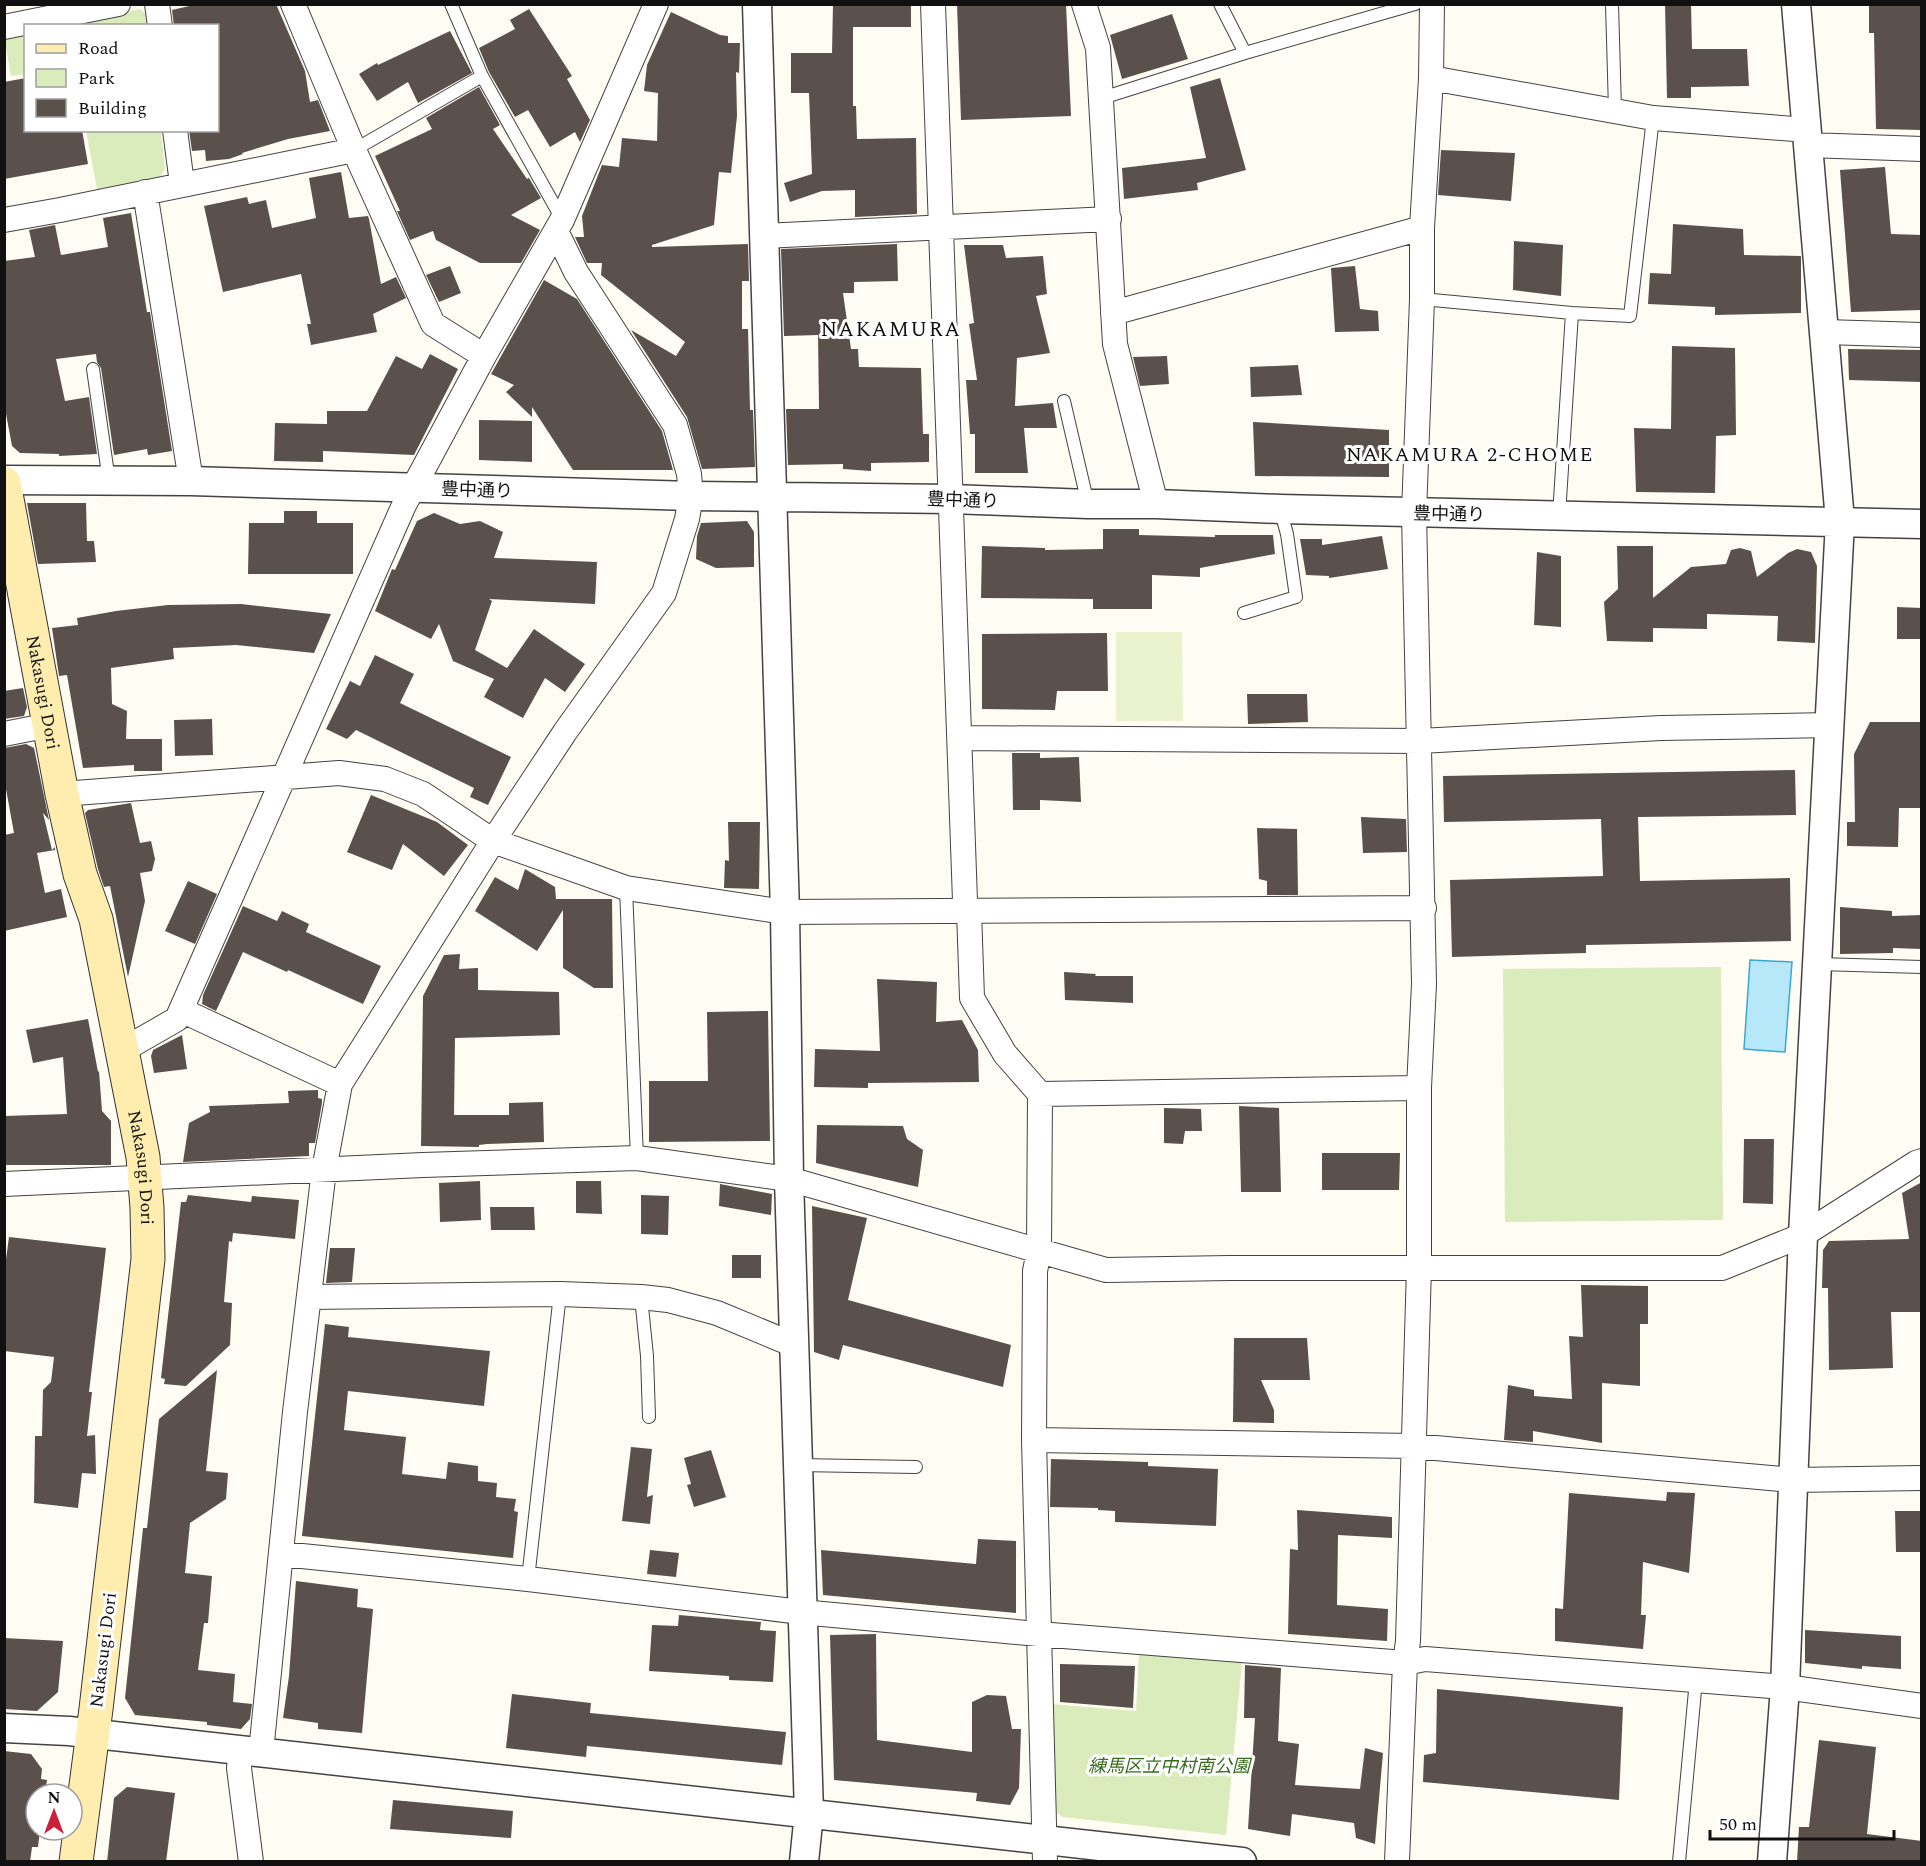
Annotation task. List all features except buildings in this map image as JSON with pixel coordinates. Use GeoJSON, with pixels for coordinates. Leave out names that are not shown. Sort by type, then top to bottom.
{"type":"FeatureCollection","features":[{"type":"Feature","properties":{"kind":"main road","name":"Nakasugi Dori"},"geometry":{"type":"LineString","coordinates":[[4,482],[62,794],[80,874],[96,920],[123,1050],[145,1179],[148,1259],[76,1862]]}},
{"type":"Feature","properties":{"kind":"street"},"geometry":{"type":"LineString","coordinates":[[4,27],[118,4]]}},
{"type":"Feature","properties":{"kind":"street"},"geometry":{"type":"LineString","coordinates":[[157,4],[160,24]]}},
{"type":"Feature","properties":{"kind":"street"},"geometry":{"type":"LineString","coordinates":[[293,4],[354,150],[433,324],[484,356]]}},
{"type":"Feature","properties":{"kind":"street"},"geometry":{"type":"LineString","coordinates":[[123,1050],[177,1019],[413,488],[484,356],[559,226],[656,4]]}},
{"type":"Feature","properties":{"kind":"street"},"geometry":{"type":"LineString","coordinates":[[757,4],[785,912],[789,1179],[801,1612],[809,1813],[804,1862]]}},
{"type":"Feature","properties":{"kind":"street"},"geometry":{"type":"LineString","coordinates":[[933,4],[965,901],[969,911],[972,999],[1005,1054],[1040,1094],[1039,1251],[1035,1271],[1034,1440],[1045,1850]]}},
{"type":"Feature","properties":{"kind":"street"},"geometry":{"type":"LineString","coordinates":[[1084,4],[1098,48],[1115,344],[1156,504]]}},
{"type":"Feature","properties":{"kind":"street"},"geometry":{"type":"LineString","coordinates":[[1397,1862],[1405,1663],[1408,1641],[1419,1267],[1419,1088],[1424,984],[1424,908],[1414,513],[1422,299],[1422,228],[1431,78],[1432,4]]}},
{"type":"Feature","properties":{"kind":"street"},"geometry":{"type":"LineString","coordinates":[[1772,1862],[1785,1687],[1803,1235],[1840,521],[1796,4]]}},
{"type":"Feature","properties":{"kind":"street"},"geometry":{"type":"LineString","coordinates":[[1431,78],[1653,118],[1807,138],[1922,149]]}},
{"type":"Feature","properties":{"kind":"street"},"geometry":{"type":"LineString","coordinates":[[175,132],[182,184]]}},
{"type":"Feature","properties":{"kind":"street"},"geometry":{"type":"LineString","coordinates":[[4,220],[354,150]]}},
{"type":"Feature","properties":{"kind":"street"},"geometry":{"type":"LineString","coordinates":[[145,192],[191,481]]}},
{"type":"Feature","properties":{"kind":"street"},"geometry":{"type":"LineString","coordinates":[[764,236],[1108,219]]}},
{"type":"Feature","properties":{"kind":"street"},"geometry":{"type":"LineString","coordinates":[[251,1862],[239,1768],[251,1751],[282,1554],[295,1412],[324,1170],[340,1084],[493,841],[565,732],[664,593],[687,519],[691,496],[689,474],[675,425],[576,272],[559,226]]}},
{"type":"Feature","properties":{"kind":"street"},"geometry":{"type":"LineString","coordinates":[[1113,312],[1422,228]]}},
{"type":"Feature","properties":{"kind":"street"},"geometry":{"type":"LineString","coordinates":[[1825,332],[1922,335]]}},
{"type":"Feature","properties":{"kind":"street","name":"豊中通り"},"geometry":{"type":"LineString","coordinates":[[4,482],[191,481],[691,496],[951,499],[1156,504],[1280,510],[1922,524]]}},
{"type":"Feature","properties":{"kind":"street"},"geometry":{"type":"LineString","coordinates":[[4,734],[50,725]]}},
{"type":"Feature","properties":{"kind":"street"},"geometry":{"type":"LineString","coordinates":[[960,738],[1420,741],[1661,728],[1830,725]]}},
{"type":"Feature","properties":{"kind":"street"},"geometry":{"type":"LineString","coordinates":[[62,794],[339,773],[385,779],[423,794],[493,841],[626,888],[785,912],[1424,908]]}},
{"type":"Feature","properties":{"kind":"street"},"geometry":{"type":"LineString","coordinates":[[181,1010],[340,1084]]}},
{"type":"Feature","properties":{"kind":"street"},"geometry":{"type":"LineString","coordinates":[[1040,1094],[1419,1088]]}},
{"type":"Feature","properties":{"kind":"street"},"geometry":{"type":"LineString","coordinates":[[4,1184],[637,1158],[789,1179],[1106,1270],[1419,1267],[1722,1268],[1803,1235],[1922,1161]]}},
{"type":"Feature","properties":{"kind":"street"},"geometry":{"type":"LineString","coordinates":[[309,1298],[560,1294],[668,1300],[717,1313],[794,1345]]}},
{"type":"Feature","properties":{"kind":"street"},"geometry":{"type":"LineString","coordinates":[[1034,1440],[1413,1446],[1793,1480],[1922,1478]]}},
{"type":"Feature","properties":{"kind":"street"},"geometry":{"type":"LineString","coordinates":[[282,1554],[528,1579],[801,1612],[1038,1634],[1405,1663],[1425,1659],[1785,1687],[1922,1706]]}},
{"type":"Feature","properties":{"kind":"street"},"geometry":{"type":"LineString","coordinates":[[4,1728],[69,1731],[809,1813],[1045,1850],[1242,1862]]}},
{"type":"Feature","properties":{"kind":"lane"},"geometry":{"type":"LineString","coordinates":[[452,4],[482,76],[552,197],[559,226]]}},
{"type":"Feature","properties":{"kind":"lane"},"geometry":{"type":"LineString","coordinates":[[1220,4],[1245,53]]}},
{"type":"Feature","properties":{"kind":"lane"},"geometry":{"type":"LineString","coordinates":[[1102,98],[1245,53],[1415,4]]}},
{"type":"Feature","properties":{"kind":"lane"},"geometry":{"type":"LineString","coordinates":[[1612,4],[1615,110]]}},
{"type":"Feature","properties":{"kind":"lane"},"geometry":{"type":"LineString","coordinates":[[354,150],[482,76]]}},
{"type":"Feature","properties":{"kind":"lane"},"geometry":{"type":"LineString","coordinates":[[1422,299],[1630,316],[1653,118]]}},
{"type":"Feature","properties":{"kind":"lane"},"geometry":{"type":"LineString","coordinates":[[1559,516],[1572,313]]}},
{"type":"Feature","properties":{"kind":"lane"},"geometry":{"type":"LineString","coordinates":[[93,369],[110,481]]}},
{"type":"Feature","properties":{"kind":"lane"},"geometry":{"type":"LineString","coordinates":[[1064,401],[1088,504]]}},
{"type":"Feature","properties":{"kind":"lane"},"geometry":{"type":"LineString","coordinates":[[1244,613],[1296,597],[1287,534],[1280,510]]}},
{"type":"Feature","properties":{"kind":"lane"},"geometry":{"type":"LineString","coordinates":[[626,888],[637,1158]]}},
{"type":"Feature","properties":{"kind":"lane"},"geometry":{"type":"LineString","coordinates":[[1818,964],[1922,967]]}},
{"type":"Feature","properties":{"kind":"lane"},"geometry":{"type":"LineString","coordinates":[[528,1579],[560,1294]]}},
{"type":"Feature","properties":{"kind":"lane"},"geometry":{"type":"LineString","coordinates":[[641,1298],[647,1356],[649,1418]]}},
{"type":"Feature","properties":{"kind":"lane"},"geometry":{"type":"LineString","coordinates":[[797,1465],[916,1467]]}},
{"type":"Feature","properties":{"kind":"lane"},"geometry":{"type":"LineString","coordinates":[[1679,1862],[1696,1680]]}},
{"type":"Feature","properties":{"kind":"green space"},"geometry":{"type":"Polygon","coordinates":[[[140,9],[148,16],[149,24],[69,24],[140,9]]]}},
{"type":"Feature","properties":{"kind":"green space"},"geometry":{"type":"Polygon","coordinates":[[[24,33],[24,74],[11,76],[4,37],[24,33]]]}},
{"type":"Feature","properties":{"kind":"green space"},"geometry":{"type":"Polygon","coordinates":[[[86,132],[161,132],[165,169],[160,177],[97,189],[86,132]]]}},
{"type":"Feature","properties":{"kind":"green space"},"geometry":{"type":"Polygon","coordinates":[[[1116,632],[1182,632],[1183,721],[1116,721],[1116,632]]]}},
{"type":"Feature","properties":{"kind":"green space"},"geometry":{"type":"Polygon","coordinates":[[[1721,967],[1723,1220],[1505,1222],[1503,969],[1721,967]]]}},
{"type":"Feature","properties":{"kind":"green space","name":"練馬区立中村南公園"},"geometry":{"type":"Polygon","coordinates":[[[1139,1653],[1242,1662],[1226,1835],[1062,1817],[1053,1809],[1051,1704],[1136,1711],[1139,1653]]]}},
{"type":"Feature","properties":{"kind":"water"},"geometry":{"type":"Polygon","coordinates":[[[1750,960],[1792,962],[1785,1052],[1744,1049],[1750,960]]]}},
{"type":"Feature","properties":{"kind":"district","name":"NAKAMURA"},"geometry":{"type":"Point","coordinates":[891,329]}},
{"type":"Feature","properties":{"kind":"district","name":"NAKAMURA 2-CHOME"},"geometry":{"type":"Point","coordinates":[1470,454]}}]}
